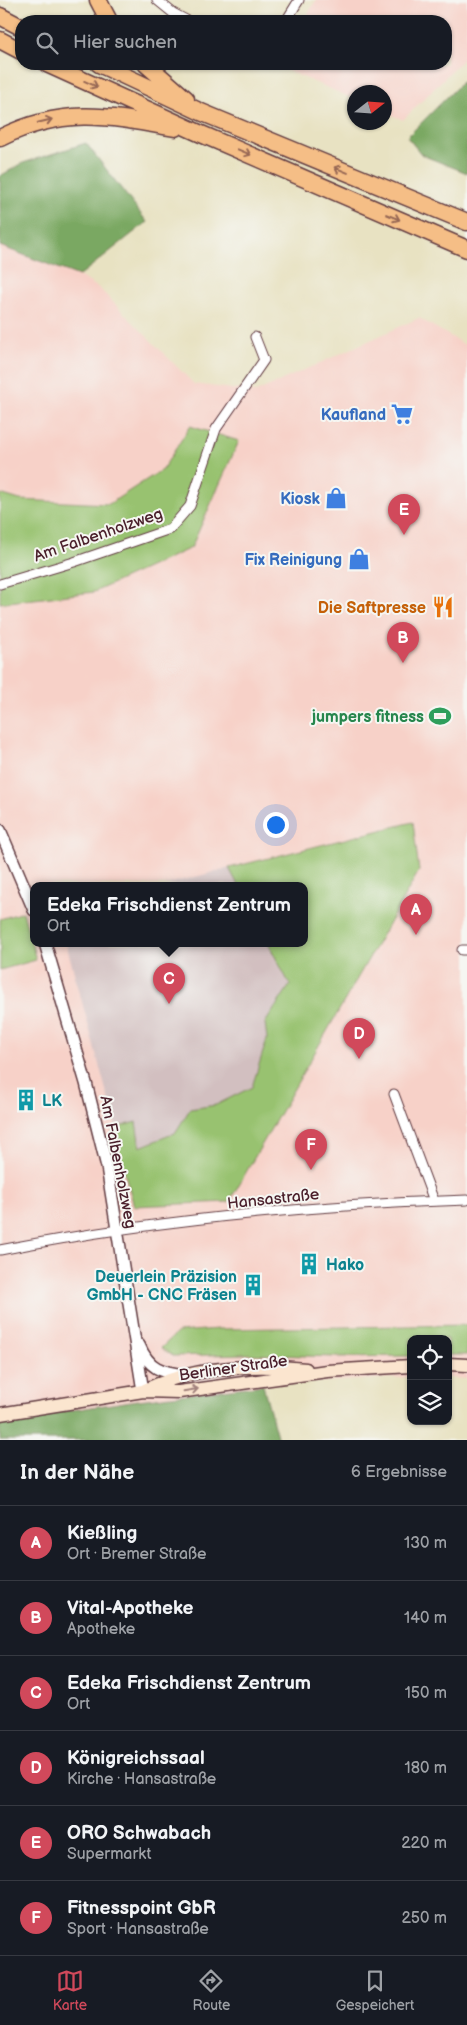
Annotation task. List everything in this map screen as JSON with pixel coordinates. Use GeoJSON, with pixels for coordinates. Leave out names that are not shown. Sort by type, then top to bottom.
{"type":"FeatureCollection","features":[{"type":"Feature","properties":{"kind":"highway"},"geometry":{"type":"LineString","coordinates":[[98,0],[106,15]]}},
{"type":"Feature","properties":{"kind":"highway"},"geometry":{"type":"LineString","coordinates":[[0,16],[15,24]]}},
{"type":"Feature","properties":{"kind":"highway"},"geometry":{"type":"LineString","coordinates":[[0,40],[15,48]]}},
{"type":"Feature","properties":{"kind":"highway"},"geometry":{"type":"LineString","coordinates":[[60,70],[199,133],[467,249]]}},
{"type":"Feature","properties":{"kind":"highway"},"geometry":{"type":"LineString","coordinates":[[112,70],[201,112],[467,222]]}},
{"type":"Feature","properties":{"kind":"highway"},"geometry":{"type":"LineString","coordinates":[[153,70],[201,112]]}},
{"type":"Feature","properties":{"kind":"highway"},"geometry":{"type":"LineString","coordinates":[[0,138],[33,124],[80,115],[119,118],[199,133]]}},
{"type":"Feature","properties":{"kind":"main road"},"geometry":{"type":"LineString","coordinates":[[452,1364],[467,1365]]}},
{"type":"Feature","properties":{"kind":"main road","name":"Berliner Straße"},"geometry":{"type":"LineString","coordinates":[[142,1391],[162,1382],[189,1375],[244,1366],[327,1370]]}},
{"type":"Feature","properties":{"kind":"main road","name":"Berliner Straße"},"geometry":{"type":"LineString","coordinates":[[0,1414],[142,1391],[179,1392],[327,1370],[407,1366]]}},
{"type":"Feature","properties":{"kind":"street"},"geometry":{"type":"LineString","coordinates":[[157,0],[175,15]]}},
{"type":"Feature","properties":{"kind":"street"},"geometry":{"type":"LineString","coordinates":[[290,15],[299,0]]}},
{"type":"Feature","properties":{"kind":"street","name":"Am Falbenholzweg"},"geometry":{"type":"LineString","coordinates":[[0,584],[74,562],[170,529],[190,506],[216,429],[264,360],[255,337]]}},
{"type":"Feature","properties":{"kind":"street"},"geometry":{"type":"LineString","coordinates":[[0,830],[30,901]]}},
{"type":"Feature","properties":{"kind":"street","name":"Am Falbenholzweg"},"geometry":{"type":"LineString","coordinates":[[46,947],[89,1091],[107,1168],[142,1391]]}},
{"type":"Feature","properties":{"kind":"street"},"geometry":{"type":"LineString","coordinates":[[394,1094],[434,1201]]}},
{"type":"Feature","properties":{"kind":"street","name":"Hansastraße"},"geometry":{"type":"LineString","coordinates":[[0,1250],[116,1230],[366,1204],[467,1200]]}},
{"type":"Feature","properties":{"kind":"street"},"geometry":{"type":"LineString","coordinates":[[131,1328],[150,1365],[168,1372],[189,1375]]}},
{"type":"Feature","properties":{"kind":"shaded area"},"geometry":{"type":"Polygon","coordinates":[[[316,0],[467,0],[467,55],[403,120],[392,115],[392,85],[347,85],[347,96],[286,70],[452,70],[452,15],[307,15],[316,0]]]}},
{"type":"Feature","properties":{"kind":"shaded area"},"geometry":{"type":"Polygon","coordinates":[[[0,246],[79,276],[99,288],[194,384],[256,392],[419,318],[467,346],[467,1379],[452,1378],[452,1335],[407,1335],[407,1377],[263,1385],[0,1421],[0,246]]]}},
{"type":"Feature","properties":{"kind":"shaded area"},"geometry":{"type":"Polygon","coordinates":[[[229,868],[236,882],[176,882],[229,868]]]}},
{"type":"Feature","properties":{"kind":"shaded area"},"geometry":{"type":"Polygon","coordinates":[[[67,947],[270,947],[290,985],[265,1023],[267,1039],[252,1087],[216,1105],[190,1109],[175,1133],[140,1147],[136,1122],[116,1127],[67,947]]]}},
{"type":"Feature","properties":{"kind":"green space"},"geometry":{"type":"Polygon","coordinates":[[[467,77],[467,173],[422,155],[407,137],[467,77]]]}},
{"type":"Feature","properties":{"kind":"green space"},"geometry":{"type":"Polygon","coordinates":[[[86,143],[147,222],[79,276],[0,246],[0,176],[23,163],[86,143]]]}},
{"type":"Feature","properties":{"kind":"green space"},"geometry":{"type":"Polygon","coordinates":[[[190,426],[239,441],[191,548],[94,592],[0,603],[0,494],[20,500],[109,504],[163,469],[190,426]]]}},
{"type":"Feature","properties":{"kind":"green space"},"geometry":{"type":"Polygon","coordinates":[[[413,822],[419,871],[229,1202],[134,1206],[112,1129],[136,1122],[140,1147],[175,1133],[190,1109],[216,1105],[252,1087],[267,1039],[265,1023],[290,985],[270,947],[308,947],[308,882],[236,882],[229,868],[413,822]]]}},
{"type":"Feature","properties":{"kind":"green space"},"geometry":{"type":"Polygon","coordinates":[[[23,912],[30,938],[30,947],[32,947],[36,960],[0,970],[0,919],[23,912]]]}},
{"type":"Feature","properties":{"kind":"green space"},"geometry":{"type":"Polygon","coordinates":[[[467,1325],[467,1355],[452,1355],[452,1335],[407,1335],[407,1356],[335,1357],[246,1354],[173,1356],[161,1348],[178,1332],[218,1329],[467,1325]]]}},
{"type":"Feature","properties":{"kind":"green space"},"geometry":{"type":"Polygon","coordinates":[[[263,1385],[278,1440],[0,1440],[0,1421],[138,1400],[263,1385]]]}},
{"type":"Feature","properties":{"kind":"place","name":"Kaufland"},"geometry":{"type":"Point","coordinates":[402,414]}},
{"type":"Feature","properties":{"kind":"place","name":"Kiosk"},"geometry":{"type":"Point","coordinates":[336,498]}},
{"type":"Feature","properties":{"kind":"place","name":"ORO Schwabach"},"geometry":{"type":"Point","coordinates":[404,535]}},
{"type":"Feature","properties":{"kind":"place","name":"Fix Reinigung"},"geometry":{"type":"Point","coordinates":[359,559]}},
{"type":"Feature","properties":{"kind":"place","name":"Die Saftpresse"},"geometry":{"type":"Point","coordinates":[443,607]}},
{"type":"Feature","properties":{"kind":"place","name":"Vital-Apotheke"},"geometry":{"type":"Point","coordinates":[403,663]}},
{"type":"Feature","properties":{"kind":"place","name":"jumpers fitness"},"geometry":{"type":"Point","coordinates":[440,716]}},
{"type":"Feature","properties":{"kind":"place","name":"Kießling"},"geometry":{"type":"Point","coordinates":[416,935]}},
{"type":"Feature","properties":{"kind":"place","name":"Edeka Frischdienst Zentrum"},"geometry":{"type":"Point","coordinates":[169,1004]}},
{"type":"Feature","properties":{"kind":"place","name":"Königreichssaal"},"geometry":{"type":"Point","coordinates":[359,1059]}},
{"type":"Feature","properties":{"kind":"place","name":"LK"},"geometry":{"type":"Point","coordinates":[26,1100]}},
{"type":"Feature","properties":{"kind":"place","name":"Fitnesspoint GbR"},"geometry":{"type":"Point","coordinates":[311,1170]}},
{"type":"Feature","properties":{"kind":"place","name":"Hako"},"geometry":{"type":"Point","coordinates":[309,1264]}},
{"type":"Feature","properties":{"kind":"place","name":"Deuerlein Präzision GmbH - CNC Fräsen"},"geometry":{"type":"Point","coordinates":[253,1285]}}]}
